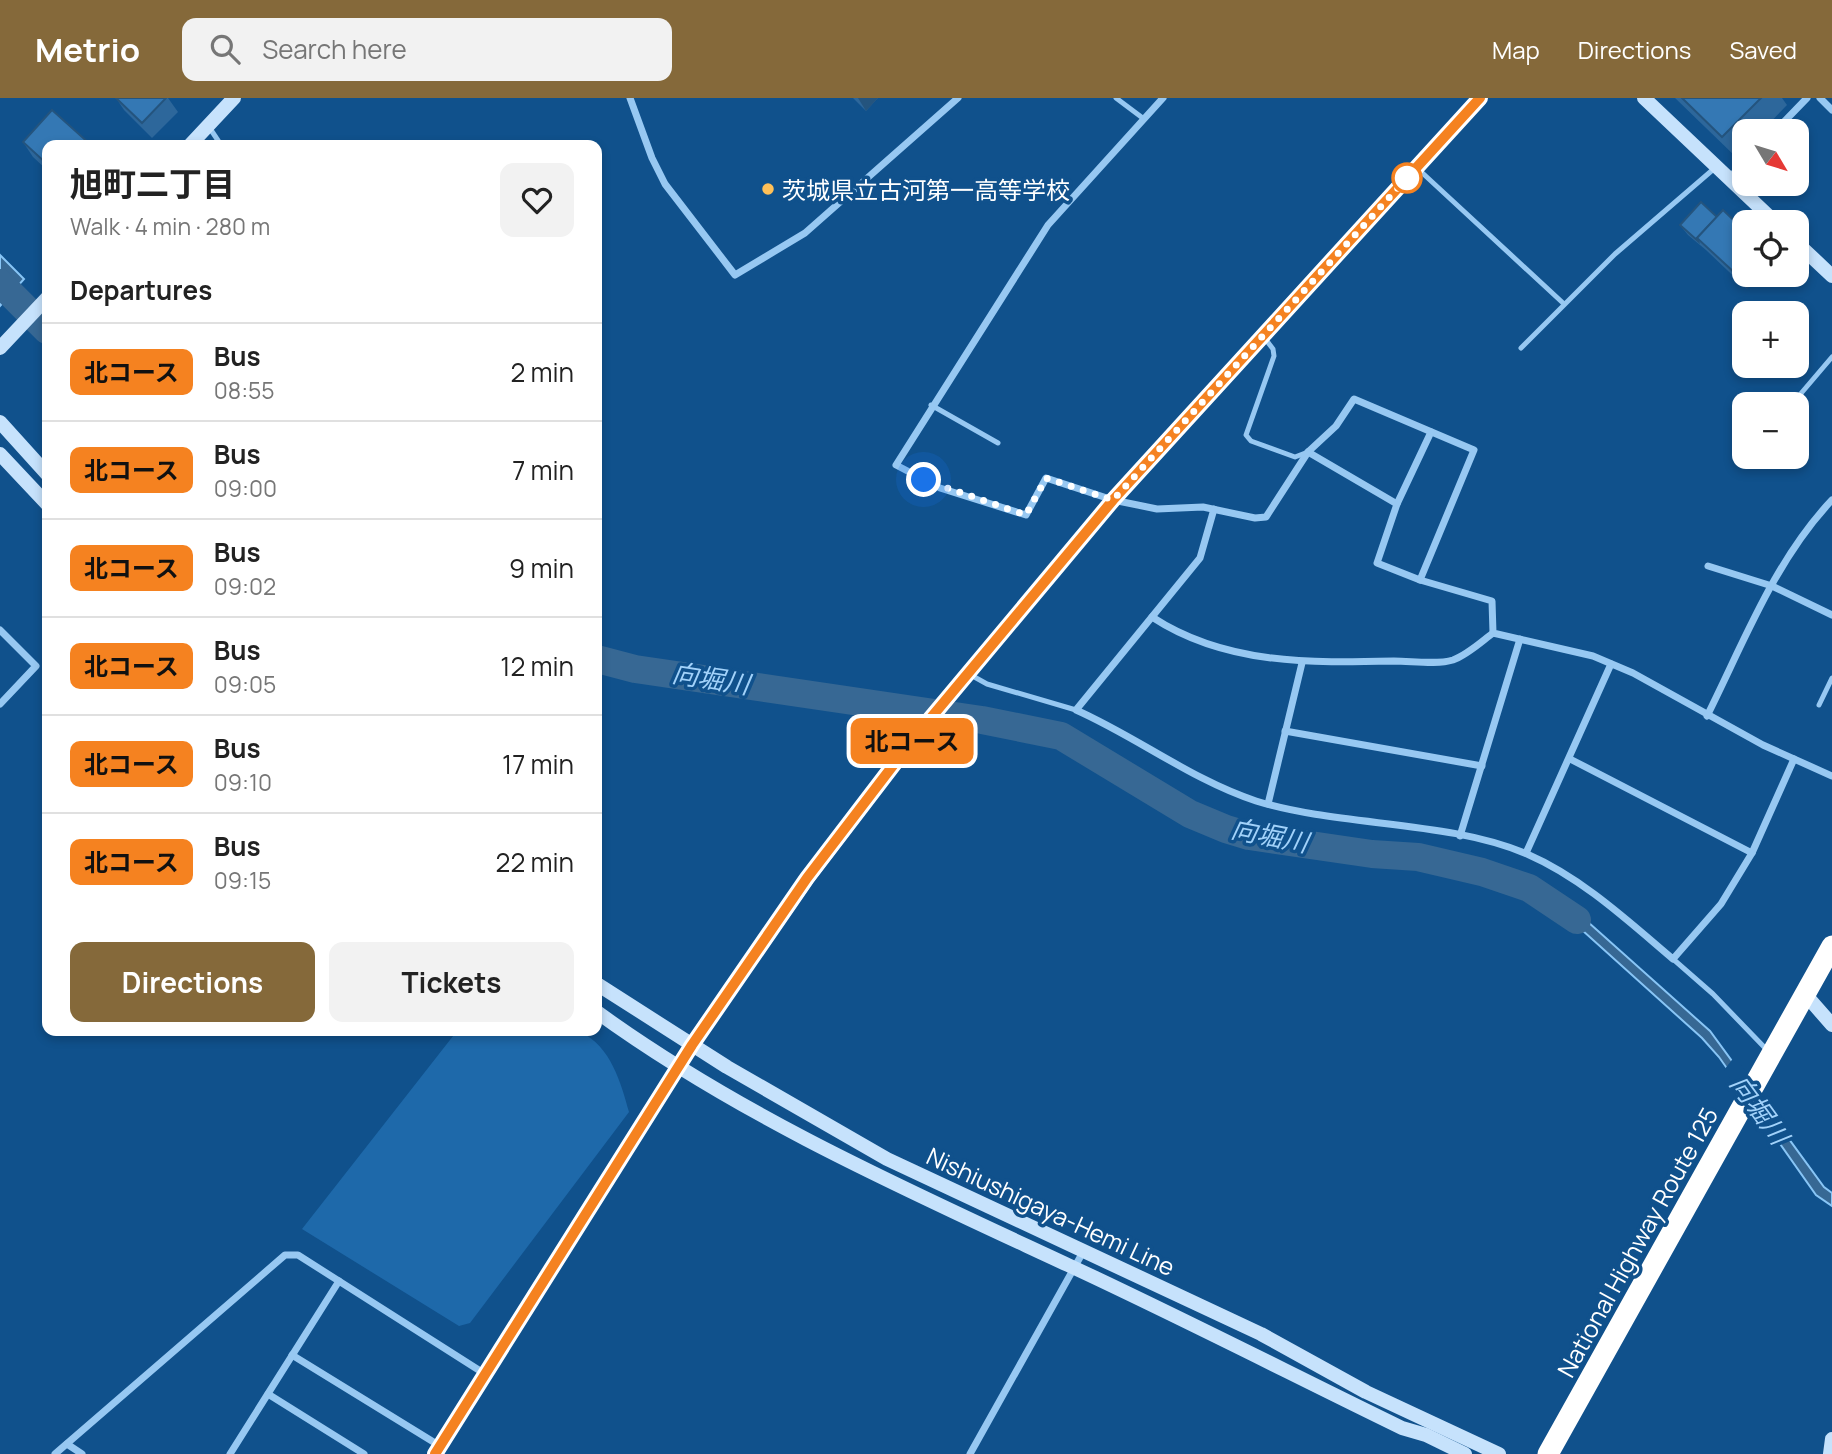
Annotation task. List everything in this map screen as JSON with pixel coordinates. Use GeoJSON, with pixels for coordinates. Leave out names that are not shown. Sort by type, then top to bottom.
{"type":"FeatureCollection","features":[{"type":"Feature","properties":{"kind":"highway","name":"National Highway Route 125"},"geometry":{"type":"LineString","coordinates":[[1548,1454],[1832,946]]}},
{"type":"Feature","properties":{"kind":"street"},"geometry":{"type":"LineString","coordinates":[[195,140],[234,98]]}},
{"type":"Feature","properties":{"kind":"street"},"geometry":{"type":"LineString","coordinates":[[631,98],[652,158],[665,184],[735,275],[805,233],[958,98]]}},
{"type":"Feature","properties":{"kind":"street"},"geometry":{"type":"LineString","coordinates":[[1163,98],[1048,225],[931,405],[896,465],[924,480],[1026,515],[1046,478],[1113,500],[1157,509],[1214,509],[1255,518],[1266,517],[1308,452],[1336,426],[1354,399],[1474,450],[1420,580]]}},
{"type":"Feature","properties":{"kind":"street"},"geometry":{"type":"LineString","coordinates":[[292,1355],[437,1450],[677,1066],[807,878],[914,738],[1113,500],[1480,98]]}},
{"type":"Feature","properties":{"kind":"street"},"geometry":{"type":"LineString","coordinates":[[1644,98],[1762,210]]}},
{"type":"Feature","properties":{"kind":"street"},"geometry":{"type":"LineString","coordinates":[[1787,119],[1807,98]]}},
{"type":"Feature","properties":{"kind":"street"},"geometry":{"type":"LineString","coordinates":[[1819,98],[1832,110]]}},
{"type":"Feature","properties":{"kind":"street"},"geometry":{"type":"LineString","coordinates":[[1729,178],[1732,175]]}},
{"type":"Feature","properties":{"kind":"street"},"geometry":{"type":"LineString","coordinates":[[1809,254],[1832,276]]}},
{"type":"Feature","properties":{"kind":"street"},"geometry":{"type":"LineString","coordinates":[[0,348],[42,303]]}},
{"type":"Feature","properties":{"kind":"street"},"geometry":{"type":"LineString","coordinates":[[0,422],[42,468]]}},
{"type":"Feature","properties":{"kind":"street"},"geometry":{"type":"LineString","coordinates":[[1431,432],[1397,504],[1377,564],[1492,601],[1493,633]]}},
{"type":"Feature","properties":{"kind":"street"},"geometry":{"type":"LineString","coordinates":[[1308,452],[1397,504]]}},
{"type":"Feature","properties":{"kind":"street"},"geometry":{"type":"LineString","coordinates":[[0,454],[42,499]]}},
{"type":"Feature","properties":{"kind":"street"},"geometry":{"type":"LineString","coordinates":[[1707,716],[1772,586],[1805,528],[1832,500]]}},
{"type":"Feature","properties":{"kind":"street"},"geometry":{"type":"LineString","coordinates":[[1214,509],[1200,558],[1076,710],[1194,774],[1268,804],[1460,836],[1526,853],[1585,886],[1673,959],[1721,904],[1752,853],[1794,760]]}},
{"type":"Feature","properties":{"kind":"street"},"geometry":{"type":"LineString","coordinates":[[1708,566],[1772,586],[1832,615]]}},
{"type":"Feature","properties":{"kind":"street"},"geometry":{"type":"LineString","coordinates":[[1152,617],[1168,628],[1233,651],[1303,663],[1452,660],[1493,633],[1593,656],[1794,760],[1832,776]]}},
{"type":"Feature","properties":{"kind":"street"},"geometry":{"type":"LineString","coordinates":[[0,630],[36,666],[0,704]]}},
{"type":"Feature","properties":{"kind":"street"},"geometry":{"type":"LineString","coordinates":[[1460,836],[1520,639]]}},
{"type":"Feature","properties":{"kind":"street"},"geometry":{"type":"LineString","coordinates":[[1268,804],[1303,663]]}},
{"type":"Feature","properties":{"kind":"street"},"geometry":{"type":"LineString","coordinates":[[1526,853],[1611,664]]}},
{"type":"Feature","properties":{"kind":"street"},"geometry":{"type":"LineString","coordinates":[[1285,731],[1482,766]]}},
{"type":"Feature","properties":{"kind":"street"},"geometry":{"type":"LineString","coordinates":[[1570,760],[1752,853]]}},
{"type":"Feature","properties":{"kind":"street","name":"Nishiushigaya-Hemi Line"},"geometry":{"type":"LineString","coordinates":[[602,987],[814,1120],[887,1159],[1261,1334],[1366,1392],[1499,1454]]}},
{"type":"Feature","properties":{"kind":"street"},"geometry":{"type":"LineString","coordinates":[[1805,995],[1832,1025]]}},
{"type":"Feature","properties":{"kind":"street","name":"Nishiushigaya-Hemi Line"},"geometry":{"type":"LineString","coordinates":[[602,1015],[677,1066],[872,1174],[1075,1268],[1402,1428],[1426,1434],[1465,1454]]}},
{"type":"Feature","properties":{"kind":"street"},"geometry":{"type":"LineString","coordinates":[[970,1454],[1083,1252]]}},
{"type":"Feature","properties":{"kind":"street"},"geometry":{"type":"LineString","coordinates":[[55,1454],[285,1255],[298,1255],[485,1374]]}},
{"type":"Feature","properties":{"kind":"street"},"geometry":{"type":"LineString","coordinates":[[230,1454],[339,1281]]}},
{"type":"Feature","properties":{"kind":"street"},"geometry":{"type":"LineString","coordinates":[[268,1394],[364,1454]]}},
{"type":"Feature","properties":{"kind":"street"},"geometry":{"type":"LineString","coordinates":[[1830,1454],[1832,1439]]}},
{"type":"Feature","properties":{"kind":"street"},"geometry":{"type":"LineString","coordinates":[[66,1444],[82,1454]]}},
{"type":"Feature","properties":{"kind":"lane"},"geometry":{"type":"LineString","coordinates":[[1116,98],[1144,119]]}},
{"type":"Feature","properties":{"kind":"lane"},"geometry":{"type":"LineString","coordinates":[[208,126],[218,140]]}},
{"type":"Feature","properties":{"kind":"lane"},"geometry":{"type":"LineString","coordinates":[[1521,348],[1563,303],[1716,167]]}},
{"type":"Feature","properties":{"kind":"lane"},"geometry":{"type":"LineString","coordinates":[[1417,168],[1563,303]]}},
{"type":"Feature","properties":{"kind":"lane"},"geometry":{"type":"LineString","coordinates":[[1263,336],[1273,349],[1274,356],[1246,435],[1251,441],[1295,457],[1308,452]]}},
{"type":"Feature","properties":{"kind":"lane"},"geometry":{"type":"LineString","coordinates":[[1803,392],[1832,357]]}},
{"type":"Feature","properties":{"kind":"lane"},"geometry":{"type":"LineString","coordinates":[[931,405],[998,443]]}},
{"type":"Feature","properties":{"kind":"lane"},"geometry":{"type":"LineString","coordinates":[[966,673],[986,684],[1076,710]]}},
{"type":"Feature","properties":{"kind":"lane"},"geometry":{"type":"LineString","coordinates":[[1819,705],[1832,678]]}},
{"type":"Feature","properties":{"kind":"lane"},"geometry":{"type":"LineString","coordinates":[[1673,959],[1713,993],[1766,1063]]}},
{"type":"Feature","properties":{"kind":"shaded area"},"geometry":{"type":"Polygon","coordinates":[[[453,1036],[587,1036],[600,1046],[613,1066],[629,1112],[470,1323],[459,1326],[302,1229],[453,1036]]]}},
{"type":"Feature","properties":{"kind":"water"},"geometry":{"type":"Polygon","coordinates":[[[0,255],[24,279],[0,306],[0,255]]]}},
{"type":"Feature","properties":{"kind":"water"},"geometry":{"type":"Polygon","coordinates":[[[1551,895],[1588,922],[1710,1031],[1824,1187],[1832,1193],[1832,1206],[1816,1195],[1719,1057],[1702,1038],[1582,930],[1545,904],[1551,895]]]}},
{"type":"Feature","properties":{"kind":"pier"},"geometry":{"type":"Polygon","coordinates":[[[1735,1056],[1771,1108],[1761,1122],[1724,1070],[1735,1056]]]}},
{"type":"Feature","properties":{"kind":"building"},"geometry":{"type":"Polygon","coordinates":[[[116,98],[166,98],[142,123],[116,98]]]}},
{"type":"Feature","properties":{"kind":"building"},"geometry":{"type":"Polygon","coordinates":[[[1682,98],[1761,98],[1740,119],[1732,119],[1732,127],[1722,137],[1682,98]]]}},
{"type":"Feature","properties":{"kind":"building"},"geometry":{"type":"Polygon","coordinates":[[[52,110],[85,140],[42,140],[42,159],[23,142],[52,110]]]}},
{"type":"Feature","properties":{"kind":"building"},"geometry":{"type":"Polygon","coordinates":[[[1701,202],[1717,217],[1697,238],[1698,241],[1680,225],[1701,202]]]}},
{"type":"Feature","properties":{"kind":"building"},"geometry":{"type":"Polygon","coordinates":[[[1723,210],[1732,219],[1732,270],[1697,238],[1723,210]]]}},
{"type":"Feature","properties":{"kind":"waterway","name":"向堀川"},"geometry":{"type":"LineString","coordinates":[[0,283],[42,325]]}},
{"type":"Feature","properties":{"kind":"waterway","name":"向堀川"},"geometry":{"type":"LineString","coordinates":[[602,660],[635,669],[982,720],[1061,736],[1190,814],[1226,829],[1249,836],[1372,854],[1418,857],[1482,872],[1529,888],[1577,920]]}},
{"type":"Feature","properties":{"kind":"bus line","name":"北コース"},"geometry":{"type":"LineString","coordinates":[[435,1454],[677,1066],[807,878],[914,738],[982,653],[1113,500],[1480,98]]}},
{"type":"Feature","properties":{"kind":"place","name":"茨城県立古河第一高等学校"},"geometry":{"type":"Point","coordinates":[768,189]}},
{"type":"Feature","properties":{"kind":"route"},"geometry":{"type":"LineString","coordinates":[[924,480],[940,488],[1026,515],[1046,478],[1113,500],[1407,178]]}}]}
